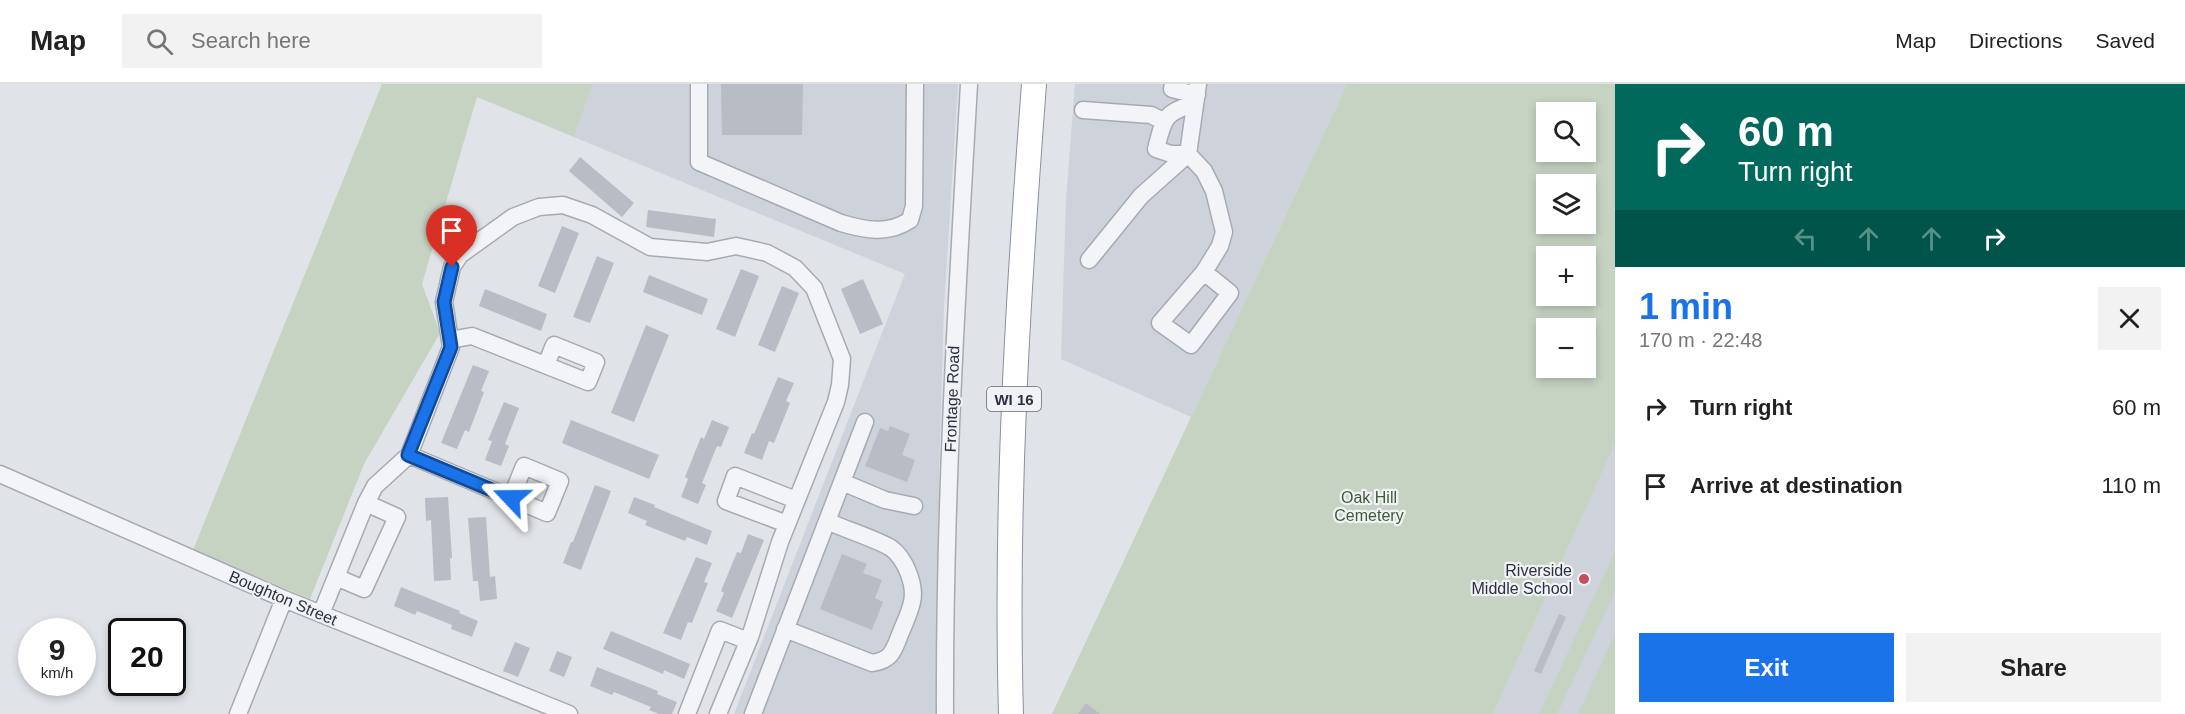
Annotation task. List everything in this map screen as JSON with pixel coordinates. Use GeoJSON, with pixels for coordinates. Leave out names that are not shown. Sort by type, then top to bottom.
{"type":"FeatureCollection","features":[{"type":"Feature","properties":{"kind":"highway","name":"WI 16"},"geometry":{"type":"LineString","coordinates":[[1011,714],[1009,563],[1012,447],[1034,84]]}},
{"type":"Feature","properties":{"kind":"street"},"geometry":{"type":"LineString","coordinates":[[699,84],[699,162],[841,223],[863,229],[884,230],[900,228],[910,220],[914,206],[915,84]]}},
{"type":"Feature","properties":{"kind":"street","name":"Frontage Road"},"geometry":{"type":"LineString","coordinates":[[945,714],[944,616],[951,416],[959,222],[969,84]]}},
{"type":"Feature","properties":{"kind":"street"},"geometry":{"type":"LineString","coordinates":[[1173,84],[1172,89],[1197,94]]}},
{"type":"Feature","properties":{"kind":"street"},"geometry":{"type":"LineString","coordinates":[[1197,94],[1163,121],[1156,149],[1171,154],[1188,154],[1204,171],[1214,191],[1224,232],[1220,246],[1204,272]]}},
{"type":"Feature","properties":{"kind":"street"},"geometry":{"type":"LineString","coordinates":[[1089,260],[1141,196],[1188,154],[1197,94]]}},
{"type":"Feature","properties":{"kind":"street"},"geometry":{"type":"LineString","coordinates":[[1083,110],[1150,115],[1163,121]]}},
{"type":"Feature","properties":{"kind":"street"},"geometry":{"type":"LineString","coordinates":[[321,614],[375,486],[408,455],[451,347],[444,302],[452,267],[460,255],[513,217],[539,207],[563,205],[592,215],[650,247],[707,252],[736,246],[767,253],[795,268],[814,288],[842,359],[840,385],[836,402],[787,524],[748,641],[718,714]]}},
{"type":"Feature","properties":{"kind":"street"},"geometry":{"type":"LineString","coordinates":[[450,340],[472,336],[546,365]]}},
{"type":"Feature","properties":{"kind":"street"},"geometry":{"type":"LineString","coordinates":[[753,714],[865,422]]}},
{"type":"Feature","properties":{"kind":"street"},"geometry":{"type":"LineString","coordinates":[[408,455],[511,498]]}},
{"type":"Feature","properties":{"kind":"street","name":"Boughton Street"},"geometry":{"type":"LineString","coordinates":[[0,474],[284,599],[569,714]]}},
{"type":"Feature","properties":{"kind":"street"},"geometry":{"type":"LineString","coordinates":[[787,524],[726,501],[735,476],[796,500]]}},
{"type":"Feature","properties":{"kind":"street"},"geometry":{"type":"LineString","coordinates":[[842,482],[885,500],[914,506]]}},
{"type":"Feature","properties":{"kind":"street"},"geometry":{"type":"LineString","coordinates":[[336,577],[364,589],[397,517],[366,503]]}},
{"type":"Feature","properties":{"kind":"street"},"geometry":{"type":"LineString","coordinates":[[785,629],[873,663],[882,662],[893,654],[912,602],[913,589],[908,572],[901,559],[891,549],[827,521]]}},
{"type":"Feature","properties":{"kind":"street"},"geometry":{"type":"LineString","coordinates":[[238,714],[284,599]]}},
{"type":"Feature","properties":{"kind":"street"},"geometry":{"type":"LineString","coordinates":[[687,714],[720,630],[748,641]]}},
{"type":"Feature","properties":{"kind":"shaded area"},"geometry":{"type":"Polygon","coordinates":[[[593,84],[958,84],[944,308],[939,473],[938,714],[734,714],[905,274],[574,137],[593,84]]]}},
{"type":"Feature","properties":{"kind":"shaded area"},"geometry":{"type":"Polygon","coordinates":[[[1075,84],[1347,84],[1191,417],[1061,359],[1066,200],[1075,84]]]}},
{"type":"Feature","properties":{"kind":"shaded area","name":"Riverside Middle School"},"geometry":{"type":"Polygon","coordinates":[[[1615,444],[1615,714],[1493,714],[1615,444]]]}},
{"type":"Feature","properties":{"kind":"green space"},"geometry":{"type":"Polygon","coordinates":[[[382,84],[593,84],[574,137],[477,97],[422,284],[440,333],[364,464],[310,599],[193,550],[382,84]]]}},
{"type":"Feature","properties":{"kind":"green space","name":"Oak Hill Cemetery"},"geometry":{"type":"Polygon","coordinates":[[[1347,84],[1615,84],[1615,444],[1493,714],[1052,714],[1347,84]]]}},
{"type":"Feature","properties":{"kind":"green space"},"geometry":{"type":"Polygon","coordinates":[[[1615,552],[1615,592],[1557,714],[1539,714],[1615,552]]]}},
{"type":"Feature","properties":{"kind":"green space"},"geometry":{"type":"Polygon","coordinates":[[[1615,634],[1615,714],[1578,714],[1615,634]]]}},
{"type":"Feature","properties":{"kind":"building"},"geometry":{"type":"Polygon","coordinates":[[[721,84],[803,84],[802,135],[722,135],[721,84]]]}},
{"type":"Feature","properties":{"kind":"building"},"geometry":{"type":"Polygon","coordinates":[[[580,157],[634,203],[622,217],[569,171],[580,157]]]}},
{"type":"Feature","properties":{"kind":"building"},"geometry":{"type":"Polygon","coordinates":[[[648,210],[716,219],[714,237],[646,227],[648,210]]]}},
{"type":"Feature","properties":{"kind":"building"},"geometry":{"type":"Polygon","coordinates":[[[562,226],[579,233],[555,293],[538,286],[562,226]]]}},
{"type":"Feature","properties":{"kind":"building"},"geometry":{"type":"Polygon","coordinates":[[[597,256],[614,263],[590,323],[573,317],[597,256]]]}},
{"type":"Feature","properties":{"kind":"building"},"geometry":{"type":"Polygon","coordinates":[[[741,269],[759,276],[735,337],[716,329],[741,269]]]}},
{"type":"Feature","properties":{"kind":"building"},"geometry":{"type":"Polygon","coordinates":[[[649,275],[708,299],[702,315],[643,292],[649,275]]]}},
{"type":"Feature","properties":{"kind":"building"},"geometry":{"type":"Polygon","coordinates":[[[863,279],[883,324],[860,334],[841,289],[863,279]]]}},
{"type":"Feature","properties":{"kind":"building"},"geometry":{"type":"Polygon","coordinates":[[[782,286],[799,293],[775,352],[758,345],[782,286]]]}},
{"type":"Feature","properties":{"kind":"building"},"geometry":{"type":"Polygon","coordinates":[[[485,289],[547,314],[541,331],[479,306],[485,289]]]}},
{"type":"Feature","properties":{"kind":"building"},"geometry":{"type":"Polygon","coordinates":[[[646,325],[669,335],[634,422],[611,413],[646,325]]]}},
{"type":"Feature","properties":{"kind":"building"},"geometry":{"type":"Polygon","coordinates":[[[473,365],[489,371],[469,432],[465,430],[457,449],[441,443],[473,365]]]}},
{"type":"Feature","properties":{"kind":"building"},"geometry":{"type":"Polygon","coordinates":[[[778,377],[794,383],[786,401],[790,403],[774,443],[769,441],[762,460],[744,453],[778,377]]]}},
{"type":"Feature","properties":{"kind":"building"},"geometry":{"type":"Polygon","coordinates":[[[504,402],[519,408],[505,444],[509,446],[501,466],[485,460],[492,441],[488,440],[504,402]]]}},
{"type":"Feature","properties":{"kind":"building"},"geometry":{"type":"Polygon","coordinates":[[[571,420],[659,455],[649,479],[562,443],[571,420]]]}},
{"type":"Feature","properties":{"kind":"building"},"geometry":{"type":"Polygon","coordinates":[[[712,420],[729,427],[721,447],[717,446],[702,483],[706,485],[698,504],[681,497],[688,479],[685,477],[701,437],[704,439],[712,420]]]}},
{"type":"Feature","properties":{"kind":"building"},"geometry":{"type":"Polygon","coordinates":[[[890,426],[910,434],[902,455],[915,460],[907,482],[865,466],[880,428],[888,431],[890,426]]]}},
{"type":"Feature","properties":{"kind":"building"},"geometry":{"type":"Polygon","coordinates":[[[595,485],[611,491],[581,570],[563,563],[595,485]]]}},
{"type":"Feature","properties":{"kind":"building"},"geometry":{"type":"Polygon","coordinates":[[[448,497],[451,580],[434,581],[431,520],[426,521],[425,498],[448,497]]]}},
{"type":"Feature","properties":{"kind":"building"},"geometry":{"type":"Polygon","coordinates":[[[634,497],[712,531],[707,545],[687,537],[685,541],[645,525],[647,521],[628,513],[634,497]]]}},
{"type":"Feature","properties":{"kind":"building"},"geometry":{"type":"Polygon","coordinates":[[[486,517],[490,577],[495,576],[497,599],[480,601],[478,581],[473,581],[468,518],[486,517]]]}},
{"type":"Feature","properties":{"kind":"building"},"geometry":{"type":"Polygon","coordinates":[[[748,534],[764,540],[732,618],[716,611],[724,593],[721,591],[737,552],[741,553],[748,534]]]}},
{"type":"Feature","properties":{"kind":"building"},"geometry":{"type":"Polygon","coordinates":[[[842,554],[867,564],[863,573],[882,580],[875,598],[883,602],[872,630],[820,609],[842,554]]]}},
{"type":"Feature","properties":{"kind":"building"},"geometry":{"type":"Polygon","coordinates":[[[696,557],[712,563],[704,582],[708,583],[692,623],[688,622],[681,640],[663,633],[696,557]]]}},
{"type":"Feature","properties":{"kind":"building"},"geometry":{"type":"Polygon","coordinates":[[[401,587],[460,611],[459,613],[478,621],[472,637],[451,629],[452,625],[417,611],[415,615],[394,606],[401,587]]]}},
{"type":"Feature","properties":{"kind":"building"},"geometry":{"type":"Polygon","coordinates":[[[1559,614],[1566,617],[1541,674],[1534,671],[1559,614]]]}},
{"type":"Feature","properties":{"kind":"building"},"geometry":{"type":"Polygon","coordinates":[[[611,631],[690,664],[684,679],[664,670],[663,674],[603,649],[611,631]]]}},
{"type":"Feature","properties":{"kind":"building"},"geometry":{"type":"Polygon","coordinates":[[[515,642],[530,648],[518,677],[503,671],[515,642]]]}},
{"type":"Feature","properties":{"kind":"building"},"geometry":{"type":"Polygon","coordinates":[[[557,651],[572,657],[564,677],[549,671],[557,651]]]}},
{"type":"Feature","properties":{"kind":"building"},"geometry":{"type":"Polygon","coordinates":[[[597,667],[658,691],[657,694],[677,702],[672,714],[659,714],[649,710],[651,707],[614,692],[612,695],[590,686],[597,667]]]}},
{"type":"Feature","properties":{"kind":"building"},"geometry":{"type":"Polygon","coordinates":[[[1086,703],[1100,714],[1078,714],[1086,703]]]}},
{"type":"Feature","properties":{"kind":"place","name":"Riverside Middle School"},"geometry":{"type":"Point","coordinates":[1584,579]}},
{"type":"Feature","properties":{"kind":"route"},"geometry":{"type":"LineString","coordinates":[[452,267],[444,302],[451,347],[408,455],[511,498]]}}]}
